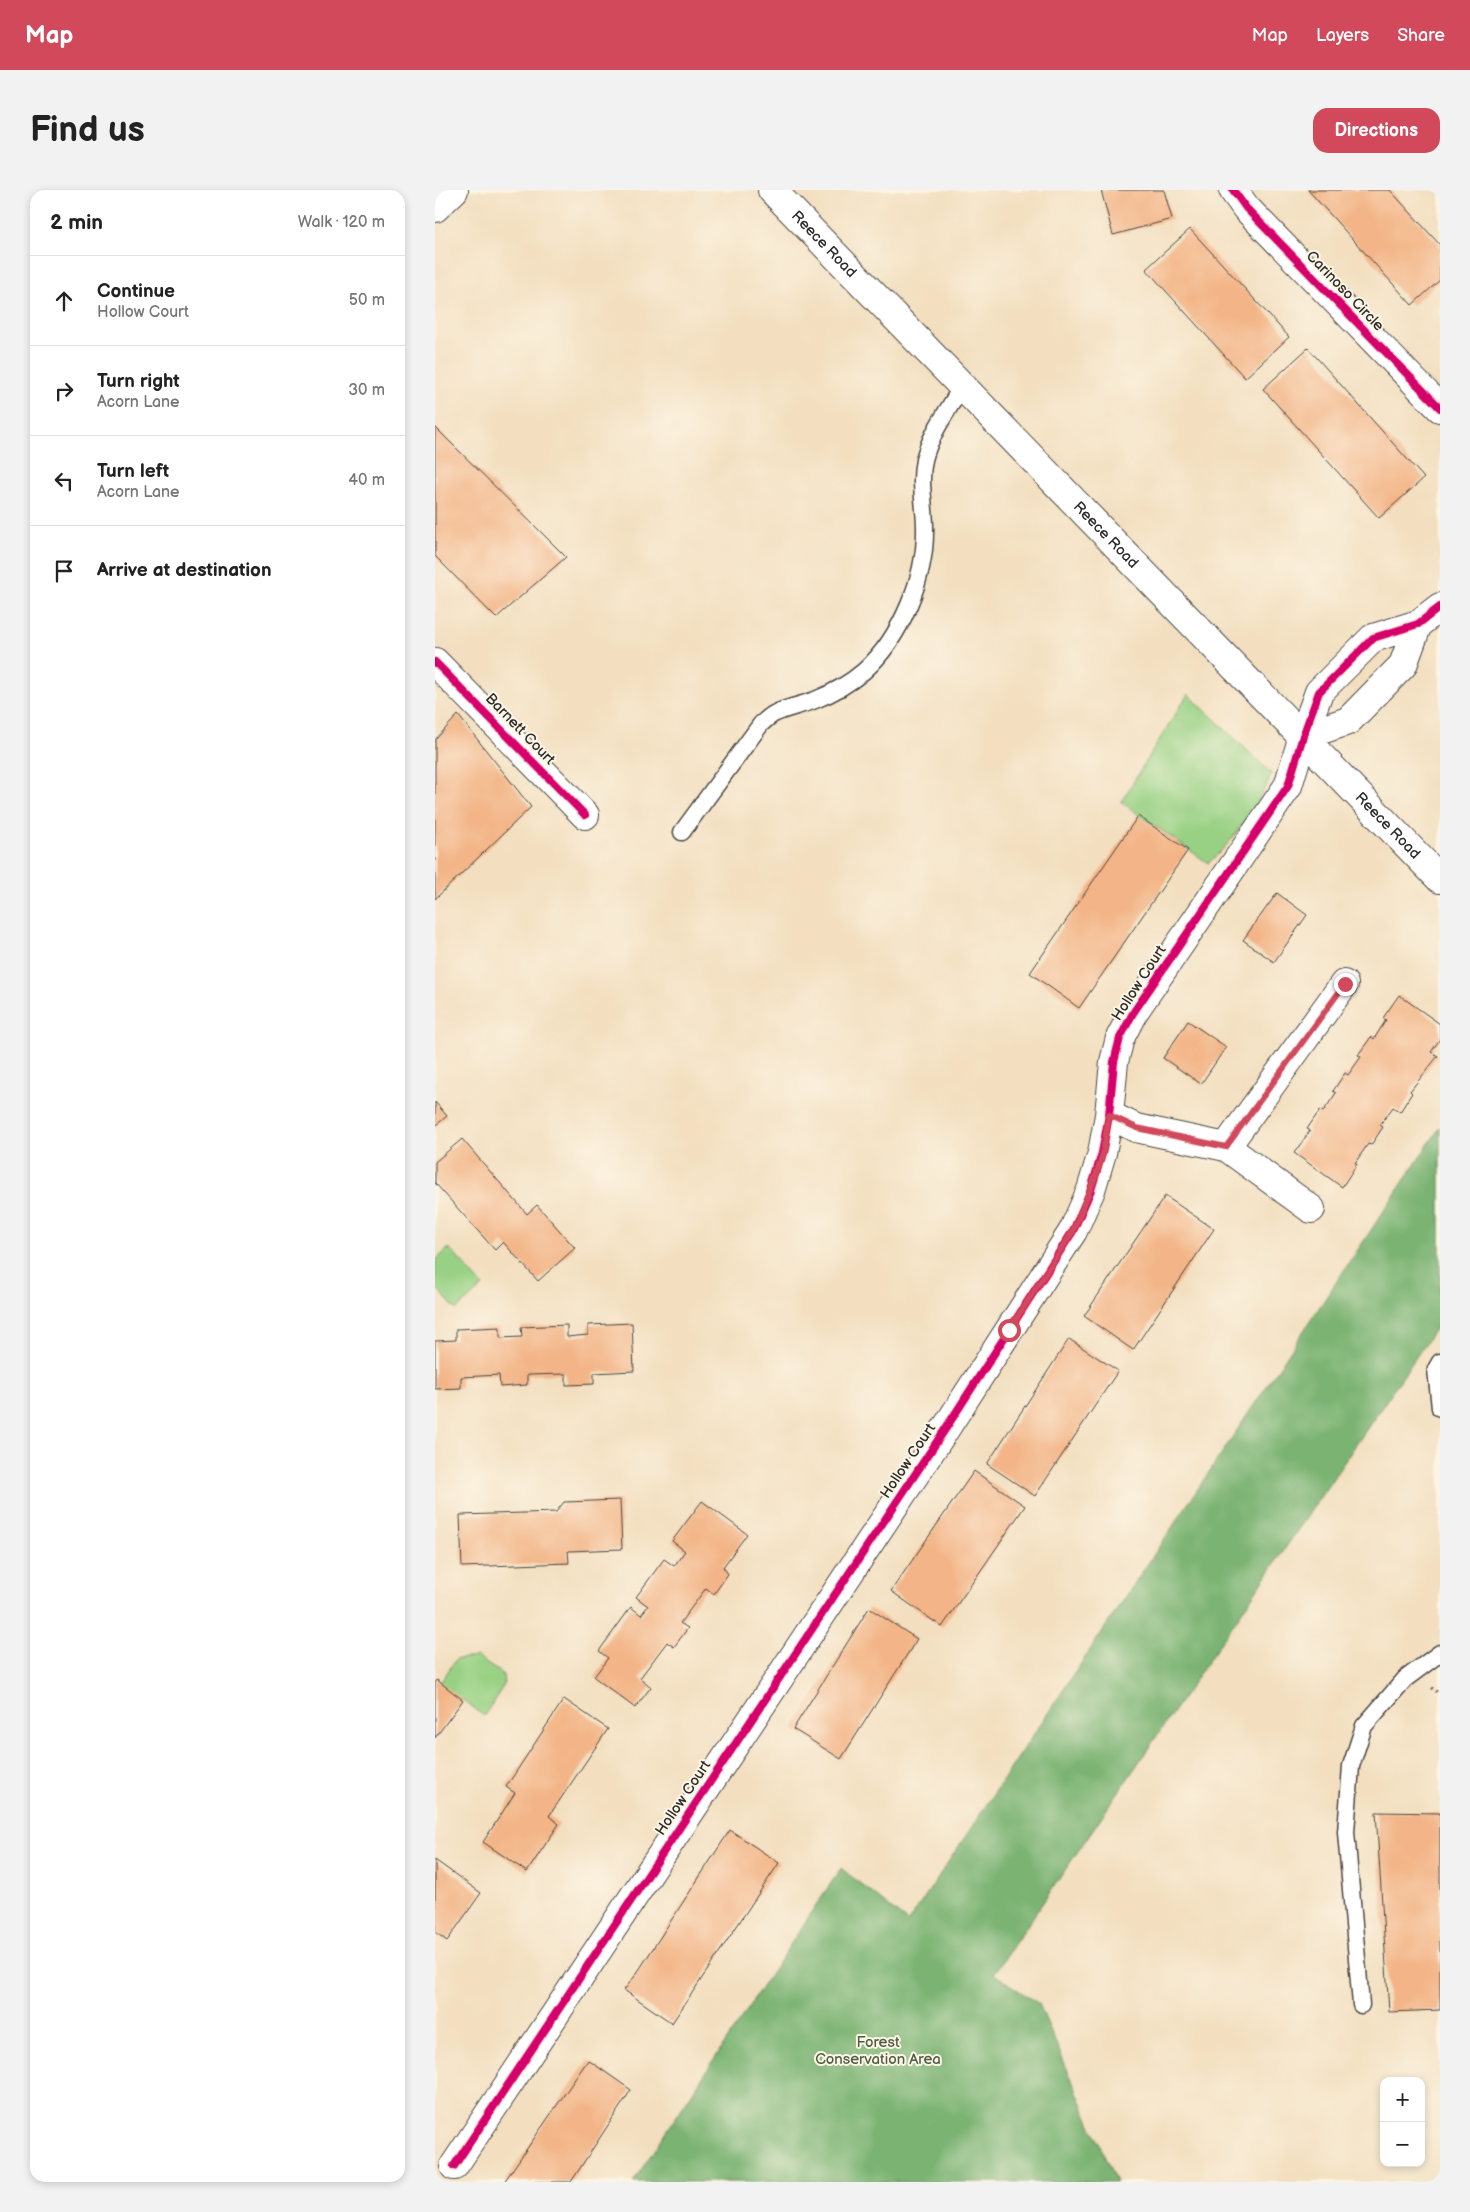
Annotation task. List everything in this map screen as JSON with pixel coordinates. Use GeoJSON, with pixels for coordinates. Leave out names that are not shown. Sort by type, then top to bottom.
{"type":"FeatureCollection","features":[{"type":"Feature","properties":{"kind":"street"},"geometry":{"type":"LineString","coordinates":[[435,208],[453,190]]}},
{"type":"Feature","properties":{"kind":"street","name":"Reece Road"},"geometry":{"type":"LineString","coordinates":[[772,190],[1303,736],[1440,880]]}},
{"type":"Feature","properties":{"kind":"street","name":"Carinoso Circle"},"geometry":{"type":"LineString","coordinates":[[1233,190],[1246,208],[1440,408]]}},
{"type":"Feature","properties":{"kind":"street"},"geometry":{"type":"LineString","coordinates":[[1303,736],[1348,721],[1403,666],[1418,624],[1440,607]]}},
{"type":"Feature","properties":{"kind":"street","name":"Hollow Court"},"geometry":{"type":"LineString","coordinates":[[454,2166],[946,1428],[1073,1231],[1103,1153],[1114,1062],[1120,1038],[1133,1013],[1288,786],[1319,692],[1373,638],[1418,624]]}},
{"type":"Feature","properties":{"kind":"street","name":"Barnett Court"},"geometry":{"type":"LineString","coordinates":[[437,667],[585,815]]}},
{"type":"Feature","properties":{"kind":"street"},"geometry":{"type":"LineString","coordinates":[[1226,1147],[1345,984]]}},
{"type":"Feature","properties":{"kind":"street"},"geometry":{"type":"LineString","coordinates":[[1109,1115],[1137,1128],[1226,1147],[1311,1209]]}},
{"type":"Feature","properties":{"kind":"lane"},"geometry":{"type":"LineString","coordinates":[[682,832],[761,724],[775,713],[817,700],[850,682],[866,669],[897,630],[912,600],[923,562],[925,529],[921,474],[924,458],[963,386]]}},
{"type":"Feature","properties":{"kind":"lane"},"geometry":{"type":"LineString","coordinates":[[1440,1362],[1436,1370],[1440,1408]]}},
{"type":"Feature","properties":{"kind":"lane"},"geometry":{"type":"LineString","coordinates":[[1361,2005],[1346,1832],[1351,1766],[1364,1726],[1405,1679],[1440,1654]]}},
{"type":"Feature","properties":{"kind":"green space"},"geometry":{"type":"Polygon","coordinates":[[[1188,694],[1272,774],[1260,797],[1236,834],[1208,863],[1121,802],[1188,694]]]}},
{"type":"Feature","properties":{"kind":"green space","name":"Forest Conservation Area"},"geometry":{"type":"Polygon","coordinates":[[[1440,1127],[1440,1322],[994,1974],[1039,2004],[1116,2182],[633,2182],[841,1868],[908,1922],[1440,1127]]]}},
{"type":"Feature","properties":{"kind":"green space"},"geometry":{"type":"Polygon","coordinates":[[[449,1248],[483,1286],[456,1310],[435,1286],[435,1261],[449,1248]]]}},
{"type":"Feature","properties":{"kind":"green space"},"geometry":{"type":"Polygon","coordinates":[[[477,1657],[503,1675],[504,1685],[484,1716],[463,1700],[438,1686],[456,1659],[477,1657]]]}},
{"type":"Feature","properties":{"kind":"building"},"geometry":{"type":"Polygon","coordinates":[[[1101,190],[1164,190],[1172,219],[1113,235],[1101,190]]]}},
{"type":"Feature","properties":{"kind":"building"},"geometry":{"type":"Polygon","coordinates":[[[1308,190],[1390,190],[1440,245],[1440,280],[1412,305],[1308,190]]]}},
{"type":"Feature","properties":{"kind":"building"},"geometry":{"type":"Polygon","coordinates":[[[1190,229],[1289,337],[1245,378],[1146,269],[1190,229]]]}},
{"type":"Feature","properties":{"kind":"building"},"geometry":{"type":"Polygon","coordinates":[[[1308,348],[1424,478],[1379,518],[1263,389],[1308,348]]]}},
{"type":"Feature","properties":{"kind":"building"},"geometry":{"type":"Polygon","coordinates":[[[435,427],[566,557],[496,618],[435,556],[435,427]]]}},
{"type":"Feature","properties":{"kind":"building"},"geometry":{"type":"Polygon","coordinates":[[[458,715],[531,807],[435,899],[435,740],[458,715]]]}},
{"type":"Feature","properties":{"kind":"building"},"geometry":{"type":"Polygon","coordinates":[[[1138,816],[1188,850],[1079,1008],[1030,973],[1138,816]]]}},
{"type":"Feature","properties":{"kind":"building"},"geometry":{"type":"Polygon","coordinates":[[[1277,893],[1307,915],[1274,962],[1243,940],[1277,893]]]}},
{"type":"Feature","properties":{"kind":"building"},"geometry":{"type":"Polygon","coordinates":[[[1399,995],[1440,1024],[1440,1039],[1431,1052],[1438,1056],[1410,1091],[1412,1093],[1400,1112],[1393,1107],[1380,1125],[1383,1127],[1371,1145],[1368,1144],[1355,1163],[1357,1164],[1342,1187],[1294,1153],[1310,1131],[1307,1129],[1320,1110],[1323,1112],[1336,1093],[1333,1091],[1345,1073],[1348,1075],[1361,1057],[1358,1055],[1371,1037],[1374,1039],[1386,1020],[1383,1018],[1399,995]]]}},
{"type":"Feature","properties":{"kind":"building"},"geometry":{"type":"Polygon","coordinates":[[[1188,1021],[1226,1047],[1201,1084],[1163,1058],[1188,1021]]]}},
{"type":"Feature","properties":{"kind":"building"},"geometry":{"type":"Polygon","coordinates":[[[435,1102],[447,1116],[435,1126],[435,1102]]]}},
{"type":"Feature","properties":{"kind":"building"},"geometry":{"type":"Polygon","coordinates":[[[462,1139],[527,1214],[537,1205],[575,1248],[538,1281],[503,1242],[495,1250],[435,1183],[435,1162],[462,1139]]]}},
{"type":"Feature","properties":{"kind":"building"},"geometry":{"type":"Polygon","coordinates":[[[1165,1196],[1214,1229],[1133,1350],[1084,1316],[1165,1196]]]}},
{"type":"Feature","properties":{"kind":"building"},"geometry":{"type":"Polygon","coordinates":[[[632,1323],[634,1371],[594,1373],[594,1384],[566,1385],[566,1374],[527,1375],[527,1385],[500,1387],[499,1375],[461,1377],[461,1388],[435,1389],[435,1341],[456,1340],[456,1329],[500,1327],[500,1338],[522,1337],[521,1327],[567,1325],[567,1337],[588,1335],[588,1325],[632,1323]]]}},
{"type":"Feature","properties":{"kind":"building"},"geometry":{"type":"Polygon","coordinates":[[[1069,1339],[1118,1371],[1035,1496],[987,1464],[1069,1339]]]}},
{"type":"Feature","properties":{"kind":"building"},"geometry":{"type":"Polygon","coordinates":[[[974,1471],[1025,1506],[942,1627],[891,1591],[974,1471]]]}},
{"type":"Feature","properties":{"kind":"building"},"geometry":{"type":"Polygon","coordinates":[[[620,1500],[622,1549],[568,1551],[569,1563],[462,1567],[460,1515],[556,1512],[564,1502],[620,1500]]]}},
{"type":"Feature","properties":{"kind":"building"},"geometry":{"type":"Polygon","coordinates":[[[702,1501],[747,1534],[723,1567],[728,1574],[714,1594],[706,1588],[680,1623],[688,1628],[674,1647],[667,1642],[640,1678],[651,1687],[635,1708],[594,1677],[608,1658],[599,1651],[631,1607],[641,1615],[648,1606],[636,1597],[664,1559],[674,1566],[685,1551],[672,1541],[702,1501]]]}},
{"type":"Feature","properties":{"kind":"building"},"geometry":{"type":"Polygon","coordinates":[[[869,1608],[917,1639],[841,1759],[793,1729],[869,1608]]]}},
{"type":"Feature","properties":{"kind":"building"},"geometry":{"type":"Polygon","coordinates":[[[437,1680],[463,1700],[435,1738],[435,1683],[437,1680]]]}},
{"type":"Feature","properties":{"kind":"building"},"geometry":{"type":"Polygon","coordinates":[[[564,1699],[608,1729],[549,1816],[559,1824],[527,1872],[483,1842],[515,1793],[506,1787],[564,1699]]]}},
{"type":"Feature","properties":{"kind":"building"},"geometry":{"type":"Polygon","coordinates":[[[1376,1812],[1440,1813],[1440,2010],[1389,2012],[1376,1812]]]}},
{"type":"Feature","properties":{"kind":"building"},"geometry":{"type":"Polygon","coordinates":[[[730,1830],[779,1863],[672,2023],[624,1990],[730,1830]]]}},
{"type":"Feature","properties":{"kind":"building"},"geometry":{"type":"Polygon","coordinates":[[[435,1860],[481,1893],[447,1941],[435,1932],[435,1860]]]}},
{"type":"Feature","properties":{"kind":"building"},"geometry":{"type":"Polygon","coordinates":[[[588,2060],[631,2090],[571,2182],[504,2182],[588,2060]]]}},
{"type":"Feature","properties":{"kind":"cycle path"},"geometry":{"type":"LineString","coordinates":[[1233,190],[1246,208],[1440,408]]}},
{"type":"Feature","properties":{"kind":"cycle path"},"geometry":{"type":"LineString","coordinates":[[454,2166],[946,1428],[1073,1231],[1091,1190],[1102,1153],[1109,1115],[1114,1062],[1120,1038],[1133,1013],[1288,786],[1319,692],[1373,638],[1418,624],[1440,607]]}},
{"type":"Feature","properties":{"kind":"cycle path"},"geometry":{"type":"LineString","coordinates":[[435,662],[585,815]]}},
{"type":"Feature","properties":{"kind":"route"},"geometry":{"type":"LineString","coordinates":[[1009,1330],[1073,1231],[1091,1190],[1103,1153],[1109,1115],[1137,1128],[1226,1147],[1345,984]]}}]}
